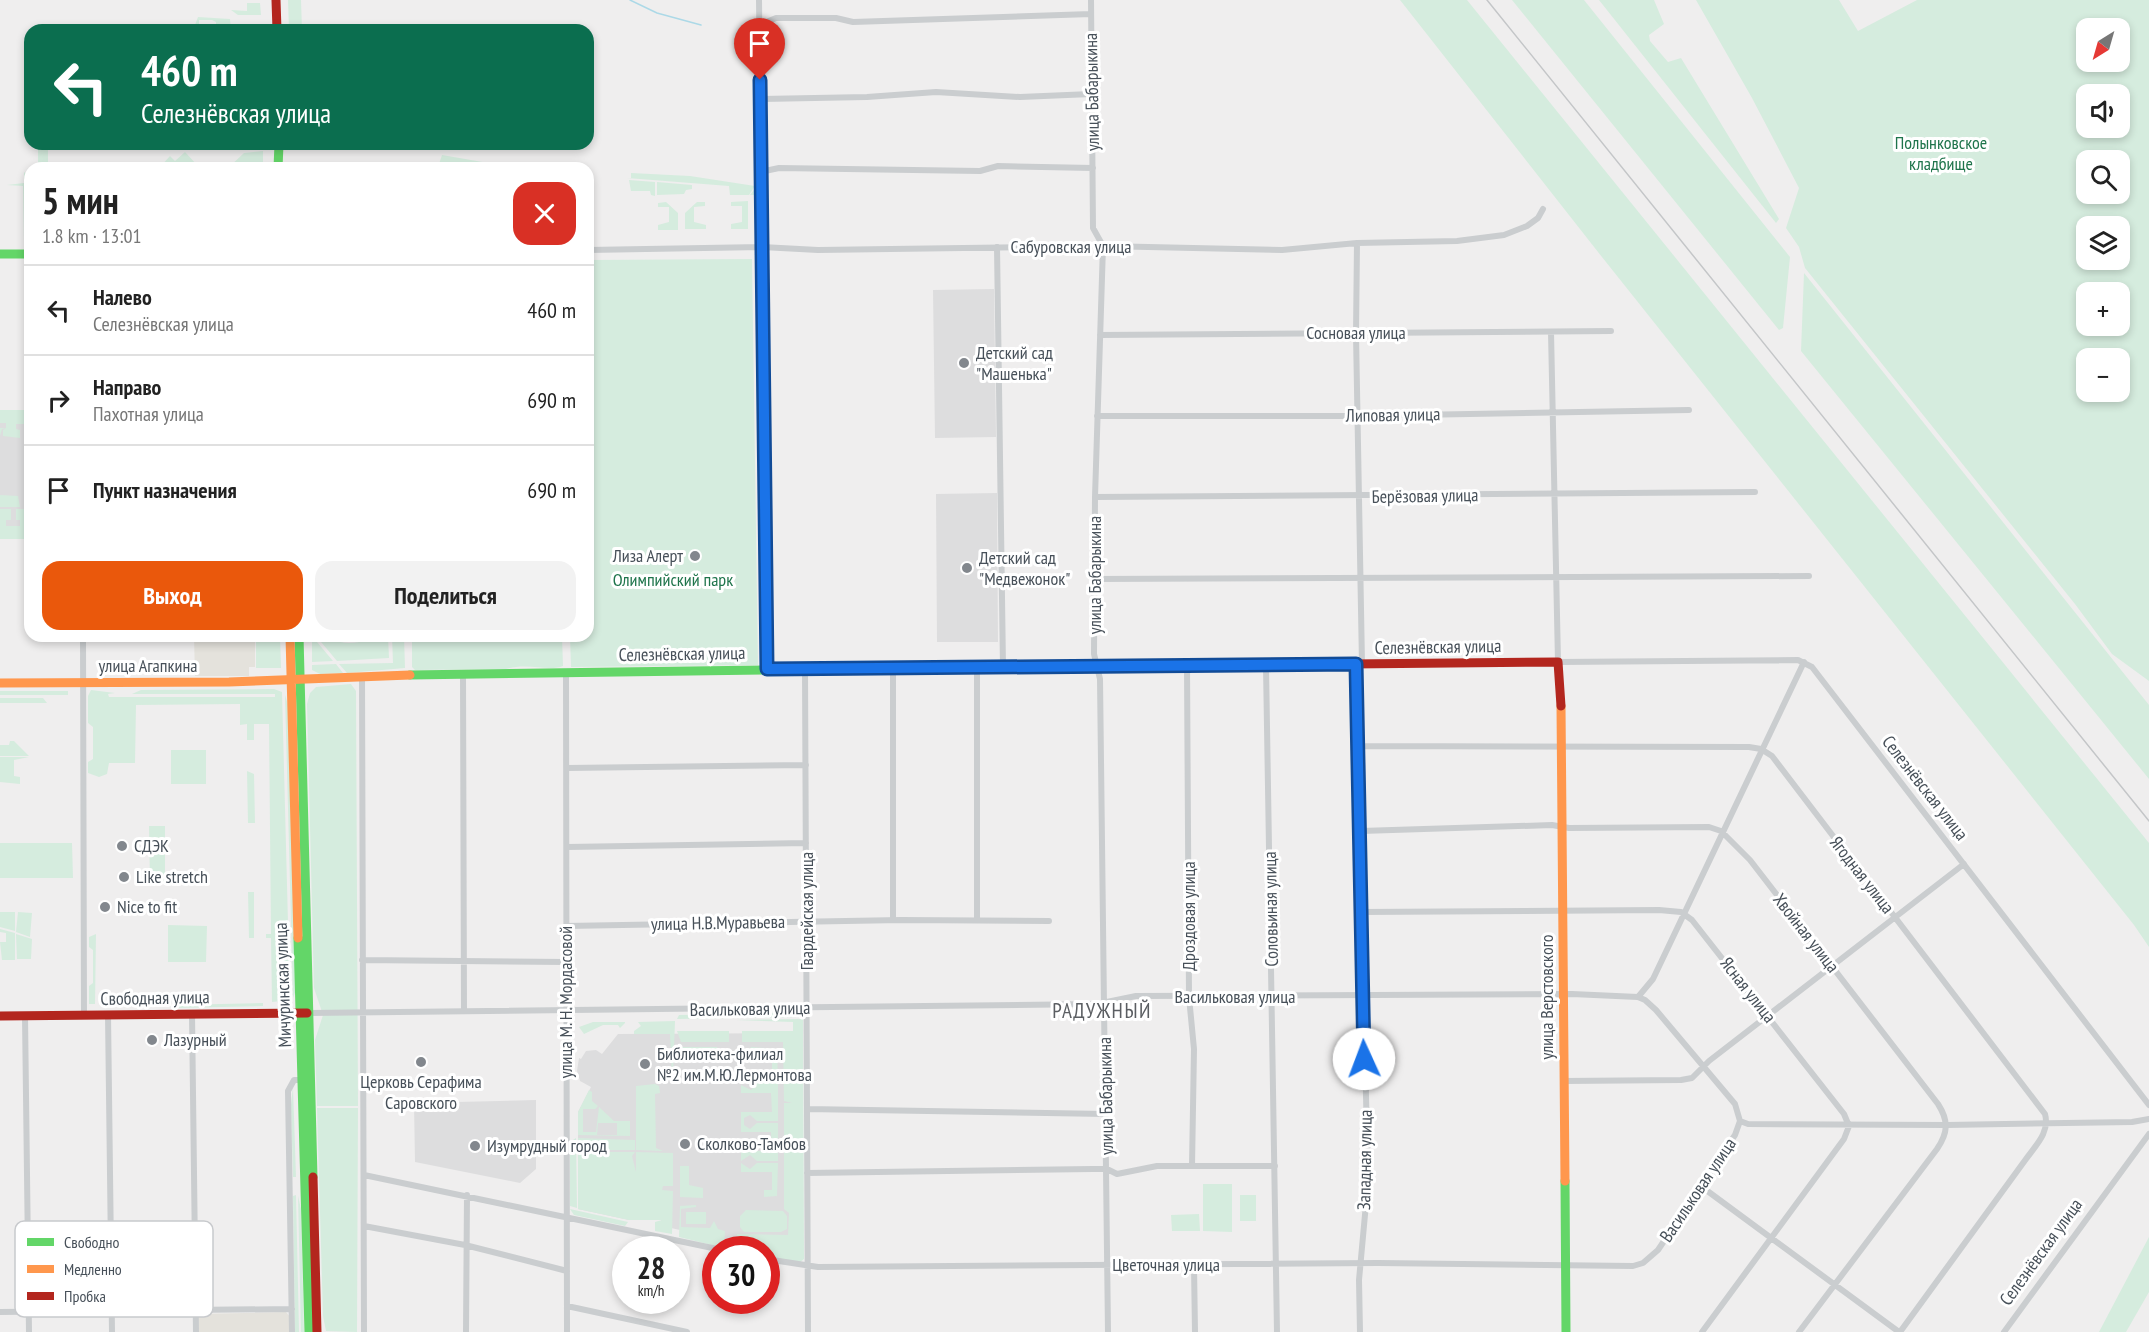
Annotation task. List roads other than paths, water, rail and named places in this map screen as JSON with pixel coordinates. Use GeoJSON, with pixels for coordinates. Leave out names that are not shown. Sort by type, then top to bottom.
{"type":"FeatureCollection","features":[{"type":"Feature","properties":{"kind":"street"},"geometry":{"type":"LineString","coordinates":[[276,0],[277,24]]}},
{"type":"Feature","properties":{"kind":"street"},"geometry":{"type":"LineString","coordinates":[[759,0],[767,669]]}},
{"type":"Feature","properties":{"kind":"street","name":"улица Бабарыкина"},"geometry":{"type":"LineString","coordinates":[[1090,0],[1093,228],[1103,246],[1095,497],[1094,654],[1100,679],[1108,1332]]}},
{"type":"Feature","properties":{"kind":"street"},"geometry":{"type":"LineString","coordinates":[[759,25],[776,18],[836,18],[853,22],[1091,14]]}},
{"type":"Feature","properties":{"kind":"street"},"geometry":{"type":"LineString","coordinates":[[760,99],[867,97],[936,92],[1020,97],[1091,94]]}},
{"type":"Feature","properties":{"kind":"street"},"geometry":{"type":"LineString","coordinates":[[760,172],[779,168],[980,171],[998,166],[1093,168]]}},
{"type":"Feature","properties":{"kind":"street","name":"Сабуровская улица"},"geometry":{"type":"LineString","coordinates":[[594,250],[762,247],[818,250],[1103,246],[1281,250],[1357,243],[1457,241],[1504,235],[1527,226],[1538,218],[1543,209]]}},
{"type":"Feature","properties":{"kind":"street","name":"Западная улица"},"geometry":{"type":"LineString","coordinates":[[1357,243],[1356,334],[1361,579],[1358,746],[1368,1182],[1360,1264],[1360,1332]]}},
{"type":"Feature","properties":{"kind":"street"},"geometry":{"type":"LineString","coordinates":[[998,247],[1003,667]]}},
{"type":"Feature","properties":{"kind":"street"},"geometry":{"type":"LineString","coordinates":[[0,254],[24,254]]}},
{"type":"Feature","properties":{"kind":"street","name":"Сосновая улица"},"geometry":{"type":"LineString","coordinates":[[1100,335],[1611,331]]}},
{"type":"Feature","properties":{"kind":"street"},"geometry":{"type":"LineString","coordinates":[[1551,332],[1558,662]]}},
{"type":"Feature","properties":{"kind":"street","name":"Липовая улица"},"geometry":{"type":"LineString","coordinates":[[1097,416],[1358,416],[1689,410]]}},
{"type":"Feature","properties":{"kind":"street","name":"Берёзовая улица"},"geometry":{"type":"LineString","coordinates":[[1095,497],[1755,492]]}},
{"type":"Feature","properties":{"kind":"street"},"geometry":{"type":"LineString","coordinates":[[1095,579],[1268,576],[1361,579],[1809,576]]}},
{"type":"Feature","properties":{"kind":"street"},"geometry":{"type":"LineString","coordinates":[[83,642],[84,1015]]}},
{"type":"Feature","properties":{"kind":"street","name":"Мичуринская улица"},"geometry":{"type":"LineString","coordinates":[[291,642],[295,680],[317,1332]]}},
{"type":"Feature","properties":{"kind":"street","name":"Мичуринская улица"},"geometry":{"type":"LineString","coordinates":[[295,680],[298,642]]}},
{"type":"Feature","properties":{"kind":"street","name":"улица Верстовского"},"geometry":{"type":"LineString","coordinates":[[1558,662],[1561,677],[1559,747],[1563,910],[1566,1332]]}},
{"type":"Feature","properties":{"kind":"street"},"geometry":{"type":"LineString","coordinates":[[1638,997],[1653,979],[1721,831],[1804,662]]}},
{"type":"Feature","properties":{"kind":"street","name":"Селезнёвская улица"},"geometry":{"type":"LineString","coordinates":[[295,680],[362,676],[767,669],[1804,662],[1812,667],[2149,1105]]}},
{"type":"Feature","properties":{"kind":"street","name":"Дроздовая улица"},"geometry":{"type":"LineString","coordinates":[[1187,666],[1189,997],[1194,1049],[1192,1166]]}},
{"type":"Feature","properties":{"kind":"street","name":"Соловьиная улица"},"geometry":{"type":"LineString","coordinates":[[1266,666],[1277,1332]]}},
{"type":"Feature","properties":{"kind":"street"},"geometry":{"type":"LineString","coordinates":[[977,667],[977,919]]}},
{"type":"Feature","properties":{"kind":"street"},"geometry":{"type":"LineString","coordinates":[[892,668],[893,920]]}},
{"type":"Feature","properties":{"kind":"street","name":"Гвардейская улица"},"geometry":{"type":"LineString","coordinates":[[805,669],[808,1332]]}},
{"type":"Feature","properties":{"kind":"street","name":"улица М. Н. Мордасовой"},"geometry":{"type":"LineString","coordinates":[[566,673],[567,1332]]}},
{"type":"Feature","properties":{"kind":"street"},"geometry":{"type":"LineString","coordinates":[[463,674],[464,1011]]}},
{"type":"Feature","properties":{"kind":"street"},"geometry":{"type":"LineString","coordinates":[[362,676],[364,1332]]}},
{"type":"Feature","properties":{"kind":"street","name":"улица Агапкина"},"geometry":{"type":"LineString","coordinates":[[0,683],[295,680]]}},
{"type":"Feature","properties":{"kind":"street"},"geometry":{"type":"LineString","coordinates":[[1358,746],[1761,749]]}},
{"type":"Feature","properties":{"kind":"street","name":"Ягодная улица"},"geometry":{"type":"LineString","coordinates":[[1761,749],[1776,761],[1993,1044],[2045,1114],[2047,1122]]}},
{"type":"Feature","properties":{"kind":"street"},"geometry":{"type":"LineString","coordinates":[[567,768],[806,765]]}},
{"type":"Feature","properties":{"kind":"street"},"geometry":{"type":"LineString","coordinates":[[1361,831],[1552,825],[1561,827],[1698,827],[1721,831]]}},
{"type":"Feature","properties":{"kind":"street","name":"Хвойная улица"},"geometry":{"type":"LineString","coordinates":[[1721,831],[1750,860],[1938,1104],[1947,1125]]}},
{"type":"Feature","properties":{"kind":"street"},"geometry":{"type":"LineString","coordinates":[[567,847],[806,843]]}},
{"type":"Feature","properties":{"kind":"street"},"geometry":{"type":"LineString","coordinates":[[1564,1081],[1692,1078],[1702,1067],[1831,965],[1964,864]]}},
{"type":"Feature","properties":{"kind":"street"},"geometry":{"type":"LineString","coordinates":[[1361,912],[1671,910],[1684,913]]}},
{"type":"Feature","properties":{"kind":"street","name":"Ясная улица"},"geometry":{"type":"LineString","coordinates":[[1684,913],[1692,920],[1844,1114],[1849,1126]]}},
{"type":"Feature","properties":{"kind":"street","name":"улица Н.В.Муравьева"},"geometry":{"type":"LineString","coordinates":[[566,926],[977,919],[1049,921]]}},
{"type":"Feature","properties":{"kind":"street"},"geometry":{"type":"LineString","coordinates":[[362,960],[566,962]]}},
{"type":"Feature","properties":{"kind":"street","name":"Васильковая улица"},"geometry":{"type":"LineString","coordinates":[[305,1013],[1104,1004],[1136,996],[1273,998],[1564,994],[1638,997],[1656,1010],[1735,1104],[1740,1121],[1735,1135],[1702,1187],[1658,1250],[1643,1263],[1617,1266],[1565,1265]]}},
{"type":"Feature","properties":{"kind":"street","name":"Мичуринская улица"},"geometry":{"type":"LineString","coordinates":[[305,1013],[303,1080],[309,1332]]}},
{"type":"Feature","properties":{"kind":"street","name":"Свободная улица"},"geometry":{"type":"LineString","coordinates":[[0,1016],[305,1013]]}},
{"type":"Feature","properties":{"kind":"street"},"geometry":{"type":"LineString","coordinates":[[108,1014],[111,1221]]}},
{"type":"Feature","properties":{"kind":"street"},"geometry":{"type":"LineString","coordinates":[[192,1014],[195,1221]]}},
{"type":"Feature","properties":{"kind":"street"},"geometry":{"type":"LineString","coordinates":[[25,1016],[28,1221]]}},
{"type":"Feature","properties":{"kind":"street"},"geometry":{"type":"LineString","coordinates":[[292,1332],[288,1091],[294,1080],[303,1080]]}},
{"type":"Feature","properties":{"kind":"street"},"geometry":{"type":"LineString","coordinates":[[807,1109],[1106,1114]]}},
{"type":"Feature","properties":{"kind":"street"},"geometry":{"type":"LineString","coordinates":[[1740,1121],[1748,1124],[1849,1126],[2132,1122],[2149,1119]]}},
{"type":"Feature","properties":{"kind":"street"},"geometry":{"type":"LineString","coordinates":[[1702,1187],[1900,1332],[2032,1151],[2043,1134],[2047,1122]]}},
{"type":"Feature","properties":{"kind":"street"},"geometry":{"type":"LineString","coordinates":[[1799,1332],[1937,1149],[1945,1136],[1947,1125]]}},
{"type":"Feature","properties":{"kind":"street"},"geometry":{"type":"LineString","coordinates":[[1702,1332],[1844,1138],[1849,1126]]}},
{"type":"Feature","properties":{"kind":"street","name":"Селезнёвская улица"},"geometry":{"type":"LineString","coordinates":[[2004,1332],[2149,1134]]}},
{"type":"Feature","properties":{"kind":"street"},"geometry":{"type":"LineString","coordinates":[[807,1173],[1107,1169],[1117,1174],[1157,1166],[1275,1166]]}},
{"type":"Feature","properties":{"kind":"street"},"geometry":{"type":"LineString","coordinates":[[364,1175],[702,1246]]}},
{"type":"Feature","properties":{"kind":"street"},"geometry":{"type":"LineString","coordinates":[[466,1195],[466,1332]]}},
{"type":"Feature","properties":{"kind":"street"},"geometry":{"type":"LineString","coordinates":[[364,1226],[465,1245],[567,1271]]}},
{"type":"Feature","properties":{"kind":"street","name":"Цветочная улица"},"geometry":{"type":"LineString","coordinates":[[780,1261],[808,1266],[1565,1265]]}},
{"type":"Feature","properties":{"kind":"street"},"geometry":{"type":"LineString","coordinates":[[1194,1266],[1195,1332]]}},
{"type":"Feature","properties":{"kind":"street"},"geometry":{"type":"LineString","coordinates":[[567,1306],[687,1332]]}},
{"type":"Feature","properties":{"kind":"street"},"geometry":{"type":"LineString","coordinates":[[213,1310],[292,1309]]}},
{"type":"Feature","properties":{"kind":"waterway"},"geometry":{"type":"LineString","coordinates":[[630,0],[657,13],[701,25]]}},
{"type":"Feature","properties":{"kind":"railway"},"geometry":{"type":"LineString","coordinates":[[1487,0],[2149,821]]}},
{"type":"Feature","properties":{"kind":"place","name":"Детский сад \"Машенька\""},"geometry":{"type":"Point","coordinates":[964,363]}},
{"type":"Feature","properties":{"kind":"place","name":"Лиза Алерт"},"geometry":{"type":"Point","coordinates":[695,556]}},
{"type":"Feature","properties":{"kind":"place","name":"Детский сад \"Медвежонок\""},"geometry":{"type":"Point","coordinates":[967,568]}},
{"type":"Feature","properties":{"kind":"place","name":"СДЭК"},"geometry":{"type":"Point","coordinates":[122,846]}},
{"type":"Feature","properties":{"kind":"place","name":"Like stretch"},"geometry":{"type":"Point","coordinates":[124,877]}},
{"type":"Feature","properties":{"kind":"place","name":"Nice to fit"},"geometry":{"type":"Point","coordinates":[105,907]}},
{"type":"Feature","properties":{"kind":"place","name":"Лазурный"},"geometry":{"type":"Point","coordinates":[152,1040]}},
{"type":"Feature","properties":{"kind":"place","name":"Церковь Серафима Саровского"},"geometry":{"type":"Point","coordinates":[421,1062]}},
{"type":"Feature","properties":{"kind":"place","name":"Библиотека-филиал №2 им.М.Ю.Лермонтова"},"geometry":{"type":"Point","coordinates":[645,1064]}},
{"type":"Feature","properties":{"kind":"place","name":"Сколково-Тамбов"},"geometry":{"type":"Point","coordinates":[685,1144]}},
{"type":"Feature","properties":{"kind":"place","name":"Изумрудный город"},"geometry":{"type":"Point","coordinates":[475,1146]}},
{"type":"Feature","properties":{"kind":"district","name":"РАДУЖНЫЙ"},"geometry":{"type":"Point","coordinates":[1102,1011]}},
{"type":"Feature","properties":{"kind":"park label","name":"Полынковское кладбище"},"geometry":{"type":"Point","coordinates":[1941,153]}},
{"type":"Feature","properties":{"kind":"park label","name":"Олимпийский парк"},"geometry":{"type":"Point","coordinates":[673,580]}}]}
